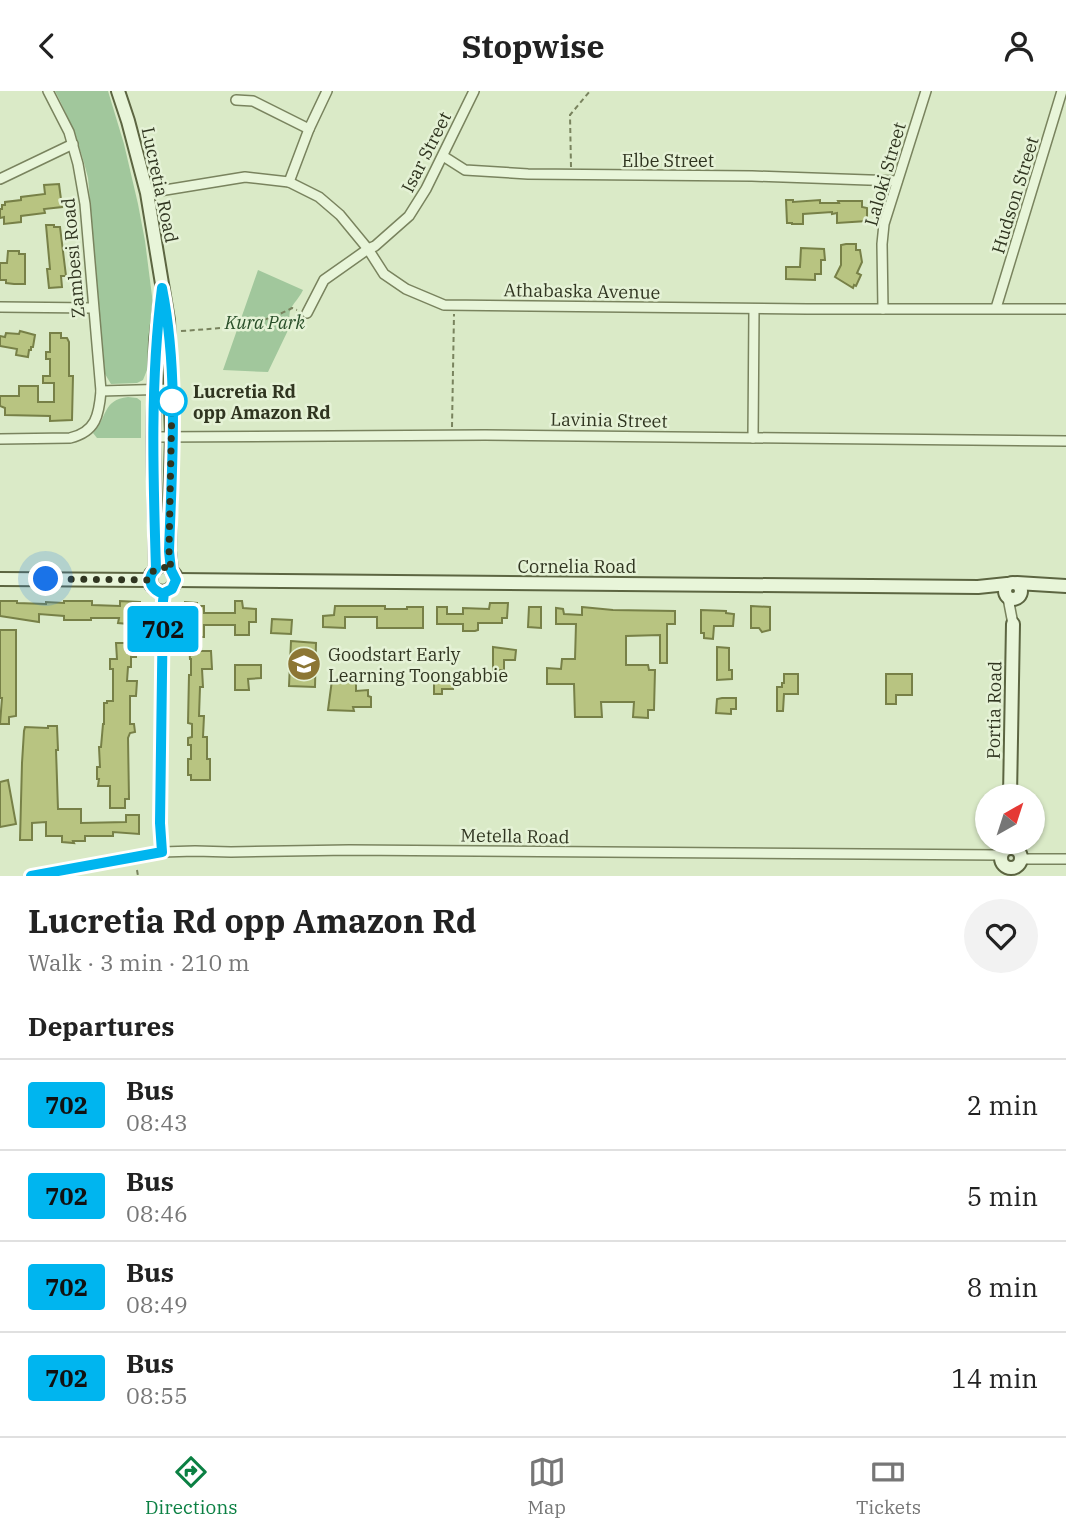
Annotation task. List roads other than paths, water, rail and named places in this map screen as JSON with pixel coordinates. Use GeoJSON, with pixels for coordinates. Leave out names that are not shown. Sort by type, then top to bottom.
{"type":"FeatureCollection","features":[{"type":"Feature","properties":{"kind":"street","name":"Zambesi Road"},"geometry":{"type":"LineString","coordinates":[[0,439],[80,436],[91,428],[101,391],[85,204],[73,144],[48,91]]}},
{"type":"Feature","properties":{"kind":"street","name":"Lucretia Road"},"geometry":{"type":"LineString","coordinates":[[118,91],[147,193],[169,320],[172,389],[169,551],[173,575]]}},
{"type":"Feature","properties":{"kind":"street"},"geometry":{"type":"LineString","coordinates":[[289,182],[327,91]]}},
{"type":"Feature","properties":{"kind":"street","name":"Isar Street"},"geometry":{"type":"LineString","coordinates":[[307,313],[324,281],[375,246],[410,216],[474,91]]}},
{"type":"Feature","properties":{"kind":"street","name":"Laloki Street"},"geometry":{"type":"LineString","coordinates":[[883,309],[882,235],[886,214],[926,91]]}},
{"type":"Feature","properties":{"kind":"street","name":"Hudson Street"},"geometry":{"type":"LineString","coordinates":[[996,308],[1062,91]]}},
{"type":"Feature","properties":{"kind":"street"},"geometry":{"type":"LineString","coordinates":[[236,100],[253,101],[309,129]]}},
{"type":"Feature","properties":{"kind":"street"},"geometry":{"type":"LineString","coordinates":[[0,179],[73,144]]}},
{"type":"Feature","properties":{"kind":"street","name":"Elbe Street"},"geometry":{"type":"LineString","coordinates":[[443,156],[465,170],[528,174],[752,176],[897,181]]}},
{"type":"Feature","properties":{"kind":"street","name":"Athabaska Avenue"},"geometry":{"type":"LineString","coordinates":[[147,193],[245,177],[289,182],[319,197],[340,215],[368,249],[384,274],[406,289],[444,305],[1066,309]]}},
{"type":"Feature","properties":{"kind":"street","name":"Lucretia Road"},"geometry":{"type":"LineString","coordinates":[[153,574],[156,341],[162,288]]}},
{"type":"Feature","properties":{"kind":"street"},"geometry":{"type":"LineString","coordinates":[[0,307],[93,308]]}},
{"type":"Feature","properties":{"kind":"street"},"geometry":{"type":"LineString","coordinates":[[753,437],[754,309]]}},
{"type":"Feature","properties":{"kind":"street"},"geometry":{"type":"LineString","coordinates":[[101,391],[172,389]]}},
{"type":"Feature","properties":{"kind":"street","name":"Lavinia Street"},"geometry":{"type":"LineString","coordinates":[[153,437],[451,435],[1066,441]]}},
{"type":"Feature","properties":{"kind":"street"},"geometry":{"type":"LineString","coordinates":[[0,579],[153,574],[164,567],[173,575],[172,589],[164,593],[155,590],[152,587],[153,574]]}},
{"type":"Feature","properties":{"kind":"street","name":"Cornelia Road"},"geometry":{"type":"LineString","coordinates":[[173,575],[978,587],[1012,592],[1061,586]]}},
{"type":"Feature","properties":{"kind":"street","name":"Portia Road"},"geometry":{"type":"LineString","coordinates":[[1010,784],[1012,592]]}},
{"type":"Feature","properties":{"kind":"street"},"geometry":{"type":"LineString","coordinates":[[162,852],[160,823],[164,593]]}},
{"type":"Feature","properties":{"kind":"street","name":"Metella Road"},"geometry":{"type":"LineString","coordinates":[[31,876],[162,852],[975,848]]}},
{"type":"Feature","properties":{"kind":"street"},"geometry":{"type":"LineString","coordinates":[[1015,868],[1066,859]]}},
{"type":"Feature","properties":{"kind":"place","name":"Lucretia Rd opp Amazon Rd"},"geometry":{"type":"Point","coordinates":[172,401]}},
{"type":"Feature","properties":{"kind":"place","name":"Goodstart Early Learning Toongabbie"},"geometry":{"type":"Point","coordinates":[304,664]}},
{"type":"Feature","properties":{"kind":"park label","name":"Kura Park"},"geometry":{"type":"Point","coordinates":[265,322]}}]}
